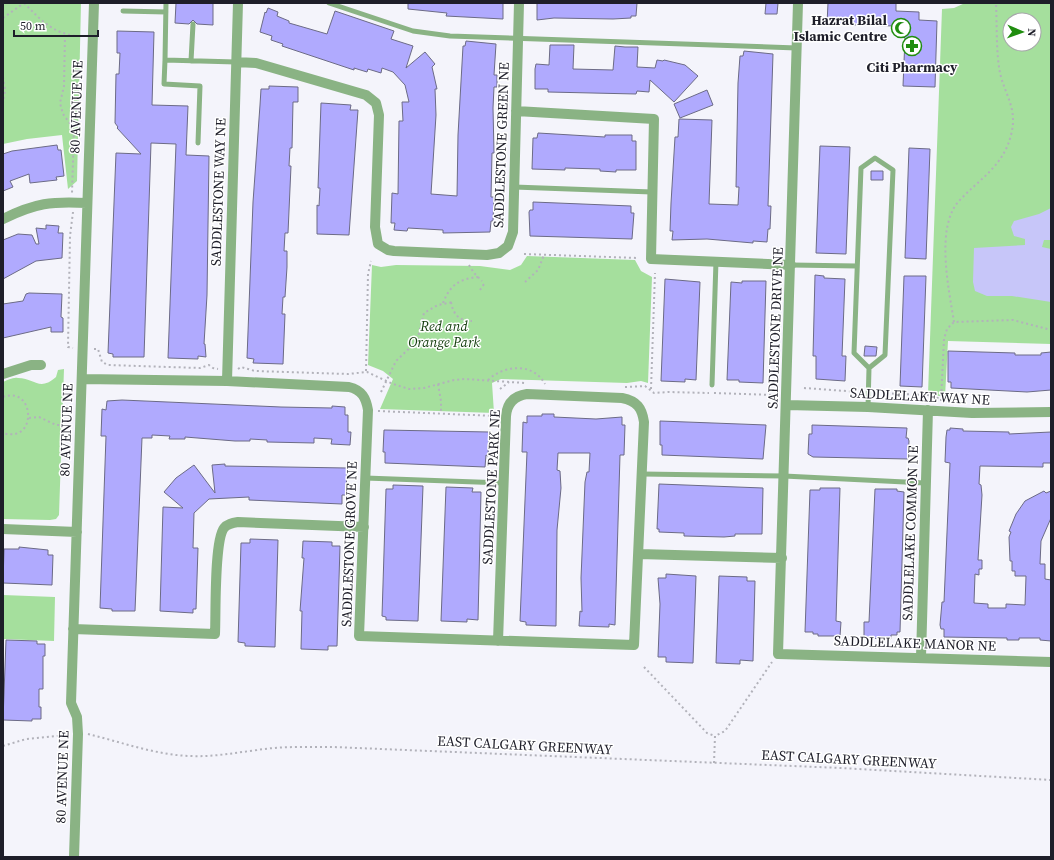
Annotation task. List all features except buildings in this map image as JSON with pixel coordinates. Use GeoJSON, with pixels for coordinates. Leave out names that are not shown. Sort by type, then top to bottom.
{"type":"FeatureCollection","features":[{"type":"Feature","properties":{"kind":"street","name":"80 AVENUE NE"},"geometry":{"type":"LineString","coordinates":[[74,857],[78,717],[71,703],[94,3]]}},
{"type":"Feature","properties":{"kind":"street","name":"SADDLESTONE WAY NE"},"geometry":{"type":"LineString","coordinates":[[227,381],[238,3]]}},
{"type":"Feature","properties":{"kind":"street","name":"SADDLESTONE GREEN NE"},"geometry":{"type":"LineString","coordinates":[[236,62],[256,63],[366,95],[376,103],[379,115],[376,235],[378,244],[388,250],[487,255],[499,253],[508,246],[513,232],[519,3]]}},
{"type":"Feature","properties":{"kind":"street","name":"SADDLESTONE DRIVE NE"},"geometry":{"type":"LineString","coordinates":[[778,654],[787,405],[798,3]]}},
{"type":"Feature","properties":{"kind":"street"},"geometry":{"type":"LineString","coordinates":[[516,111],[654,119],[651,259],[791,265]]}},
{"type":"Feature","properties":{"kind":"street"},"geometry":{"type":"LineString","coordinates":[[3,219],[27,207],[45,204],[87,203]]}},
{"type":"Feature","properties":{"kind":"street"},"geometry":{"type":"LineString","coordinates":[[3,374],[21,368],[41,365]]}},
{"type":"Feature","properties":{"kind":"street","name":"SADDLESTONE GROVE NE"},"geometry":{"type":"LineString","coordinates":[[82,379],[227,381],[348,388],[359,391],[366,400],[368,410],[359,636],[634,645],[639,554]]}},
{"type":"Feature","properties":{"kind":"street","name":"SADDLESTONE PARK NE"},"geometry":{"type":"LineString","coordinates":[[498,641],[507,411],[512,400],[516,396],[528,394],[622,398],[639,405],[643,416],[639,554]]}},
{"type":"Feature","properties":{"kind":"street","name":"SADDLELAKE WAY NE"},"geometry":{"type":"LineString","coordinates":[[787,405],[941,410],[972,413],[1051,412]]}},
{"type":"Feature","properties":{"kind":"street","name":"SADDLELAKE COMMON NE"},"geometry":{"type":"LineString","coordinates":[[921,657],[928,410]]}},
{"type":"Feature","properties":{"kind":"street"},"geometry":{"type":"LineString","coordinates":[[73,629],[215,634],[219,543],[225,527],[231,523],[238,522],[364,527]]}},
{"type":"Feature","properties":{"kind":"street"},"geometry":{"type":"LineString","coordinates":[[3,528],[77,532]]}},
{"type":"Feature","properties":{"kind":"street"},"geometry":{"type":"LineString","coordinates":[[639,554],[782,558]]}},
{"type":"Feature","properties":{"kind":"street","name":"SADDLELAKE MANOR NE"},"geometry":{"type":"LineString","coordinates":[[778,654],[1051,662]]}},
{"type":"Feature","properties":{"kind":"lane"},"geometry":{"type":"LineString","coordinates":[[166,3],[164,84],[200,86],[198,143]]}},
{"type":"Feature","properties":{"kind":"lane"},"geometry":{"type":"LineString","coordinates":[[329,3],[413,31],[450,36],[797,48]]}},
{"type":"Feature","properties":{"kind":"lane"},"geometry":{"type":"LineString","coordinates":[[123,11],[166,12]]}},
{"type":"Feature","properties":{"kind":"lane"},"geometry":{"type":"LineString","coordinates":[[191,61],[193,24]]}},
{"type":"Feature","properties":{"kind":"lane"},"geometry":{"type":"LineString","coordinates":[[165,60],[236,62]]}},
{"type":"Feature","properties":{"kind":"lane"},"geometry":{"type":"LineString","coordinates":[[868,407],[869,368],[854,353],[861,168],[875,158],[893,170],[885,355],[869,368]]}},
{"type":"Feature","properties":{"kind":"lane"},"geometry":{"type":"LineString","coordinates":[[514,187],[652,192]]}},
{"type":"Feature","properties":{"kind":"lane"},"geometry":{"type":"LineString","coordinates":[[712,385],[716,262]]}},
{"type":"Feature","properties":{"kind":"lane"},"geometry":{"type":"LineString","coordinates":[[791,265],[857,266]]}},
{"type":"Feature","properties":{"kind":"lane"},"geometry":{"type":"LineString","coordinates":[[642,474],[784,476],[925,483]]}},
{"type":"Feature","properties":{"kind":"lane"},"geometry":{"type":"LineString","coordinates":[[365,478],[504,484]]}},
{"type":"Feature","properties":{"kind":"path"},"geometry":{"type":"LineString","coordinates":[[3,18],[24,3],[48,26],[65,35],[78,36]]}},
{"type":"Feature","properties":{"kind":"path"},"geometry":{"type":"LineString","coordinates":[[954,322],[946,268],[946,232],[951,212],[958,201],[988,175],[1001,157],[1011,135],[1013,115],[1010,97],[1000,73],[996,3]]}},
{"type":"Feature","properties":{"kind":"path"},"geometry":{"type":"LineString","coordinates":[[65,35],[64,86],[60,103],[63,114],[74,129],[72,189]]}},
{"type":"Feature","properties":{"kind":"path"},"geometry":{"type":"LineString","coordinates":[[3,78],[5,90],[3,103]]}},
{"type":"Feature","properties":{"kind":"path"},"geometry":{"type":"LineString","coordinates":[[73,216],[70,236],[68,347],[75,348]]}},
{"type":"Feature","properties":{"kind":"path"},"geometry":{"type":"LineString","coordinates":[[524,254],[638,258]]}},
{"type":"Feature","properties":{"kind":"path"},"geometry":{"type":"LineString","coordinates":[[525,282],[538,270],[544,255]]}},
{"type":"Feature","properties":{"kind":"path"},"geometry":{"type":"LineString","coordinates":[[366,372],[365,360],[368,274],[371,261]]}},
{"type":"Feature","properties":{"kind":"path"},"geometry":{"type":"LineString","coordinates":[[469,264],[478,278],[482,281]]}},
{"type":"Feature","properties":{"kind":"path"},"geometry":{"type":"LineString","coordinates":[[651,389],[655,273]]}},
{"type":"Feature","properties":{"kind":"path"},"geometry":{"type":"LineString","coordinates":[[443,303],[453,285],[460,280],[478,278]]}},
{"type":"Feature","properties":{"kind":"path"},"geometry":{"type":"LineString","coordinates":[[480,290],[484,284]]}},
{"type":"Feature","properties":{"kind":"path"},"geometry":{"type":"LineString","coordinates":[[381,392],[398,358],[417,341],[424,313],[429,309],[443,303],[452,302],[454,313],[458,317],[466,321],[472,321]]}},
{"type":"Feature","properties":{"kind":"path"},"geometry":{"type":"LineString","coordinates":[[941,410],[944,339],[947,329],[954,322],[1013,320],[1051,330]]}},
{"type":"Feature","properties":{"kind":"path"},"geometry":{"type":"LineString","coordinates":[[90,349],[98,350],[102,362],[108,365],[200,368],[209,365],[213,368]]}},
{"type":"Feature","properties":{"kind":"path"},"geometry":{"type":"LineString","coordinates":[[237,370],[241,367],[256,371],[348,374],[366,372],[409,390],[424,388],[454,380],[512,381],[530,384]]}},
{"type":"Feature","properties":{"kind":"path"},"geometry":{"type":"LineString","coordinates":[[488,380],[497,373],[514,368],[536,374],[542,378],[546,385],[540,384]]}},
{"type":"Feature","properties":{"kind":"path"},"geometry":{"type":"LineString","coordinates":[[500,388],[506,383],[512,381]]}},
{"type":"Feature","properties":{"kind":"path"},"geometry":{"type":"LineString","coordinates":[[438,384],[441,401],[440,413]]}},
{"type":"Feature","properties":{"kind":"path"},"geometry":{"type":"LineString","coordinates":[[624,387],[644,386],[651,389],[654,393],[674,392],[772,395]]}},
{"type":"Feature","properties":{"kind":"path"},"geometry":{"type":"LineString","coordinates":[[3,397],[13,396],[19,398],[28,408],[29,418],[26,426],[22,430],[11,435],[3,433]]}},
{"type":"Feature","properties":{"kind":"path"},"geometry":{"type":"LineString","coordinates":[[378,411],[496,416]]}},
{"type":"Feature","properties":{"kind":"path"},"geometry":{"type":"LineString","coordinates":[[29,418],[39,417],[56,425],[64,425]]}},
{"type":"Feature","properties":{"kind":"path"},"geometry":{"type":"LineString","coordinates":[[644,667],[707,733],[715,736],[725,731],[778,654]]}},
{"type":"Feature","properties":{"kind":"path","name":"EAST CALGARY GREENWAY"},"geometry":{"type":"LineString","coordinates":[[3,746],[26,739],[86,734],[160,752],[189,756],[223,755],[294,747],[333,746],[714,762],[1051,780]]}},
{"type":"Feature","properties":{"kind":"path"},"geometry":{"type":"LineString","coordinates":[[714,762],[715,736]]}},
{"type":"Feature","properties":{"kind":"green space"},"geometry":{"type":"Polygon","coordinates":[[[3,3],[81,3],[77,181],[68,189],[62,135],[27,139],[3,144],[3,3]]]}},
{"type":"Feature","properties":{"kind":"green space"},"geometry":{"type":"Polygon","coordinates":[[[965,3],[1051,3],[1051,344],[948,341],[945,397],[928,394],[942,9],[954,8],[965,3]]]}},
{"type":"Feature","properties":{"kind":"green space","name":"Red and Orange Park"},"geometry":{"type":"Polygon","coordinates":[[[527,256],[635,260],[641,271],[652,277],[648,383],[641,381],[627,383],[501,379],[492,383],[494,413],[380,409],[393,379],[383,371],[368,365],[372,265],[381,267],[396,265],[480,266],[510,270],[521,265],[527,256]]]}},
{"type":"Feature","properties":{"kind":"green space"},"geometry":{"type":"Polygon","coordinates":[[[64,369],[59,515],[56,519],[50,520],[3,519],[3,382],[16,378],[41,384],[56,377],[58,370],[64,369]]]}},
{"type":"Feature","properties":{"kind":"green space"},"geometry":{"type":"Polygon","coordinates":[[[3,595],[55,597],[54,641],[3,639],[3,595]]]}},
{"type":"Feature","properties":{"kind":"water"},"geometry":{"type":"Polygon","coordinates":[[[1051,208],[1051,240],[1044,240],[1042,247],[1051,249],[1051,302],[1012,296],[987,296],[975,291],[973,282],[974,248],[1025,245],[1025,239],[1014,236],[1011,227],[1014,221],[1039,214],[1051,208]]]}},
{"type":"Feature","properties":{"kind":"place","name":"Hazrat Bilal Islamic Centre"},"geometry":{"type":"Point","coordinates":[901,28]}},
{"type":"Feature","properties":{"kind":"place","name":"Citi Pharmacy"},"geometry":{"type":"Point","coordinates":[912,46]}}]}
